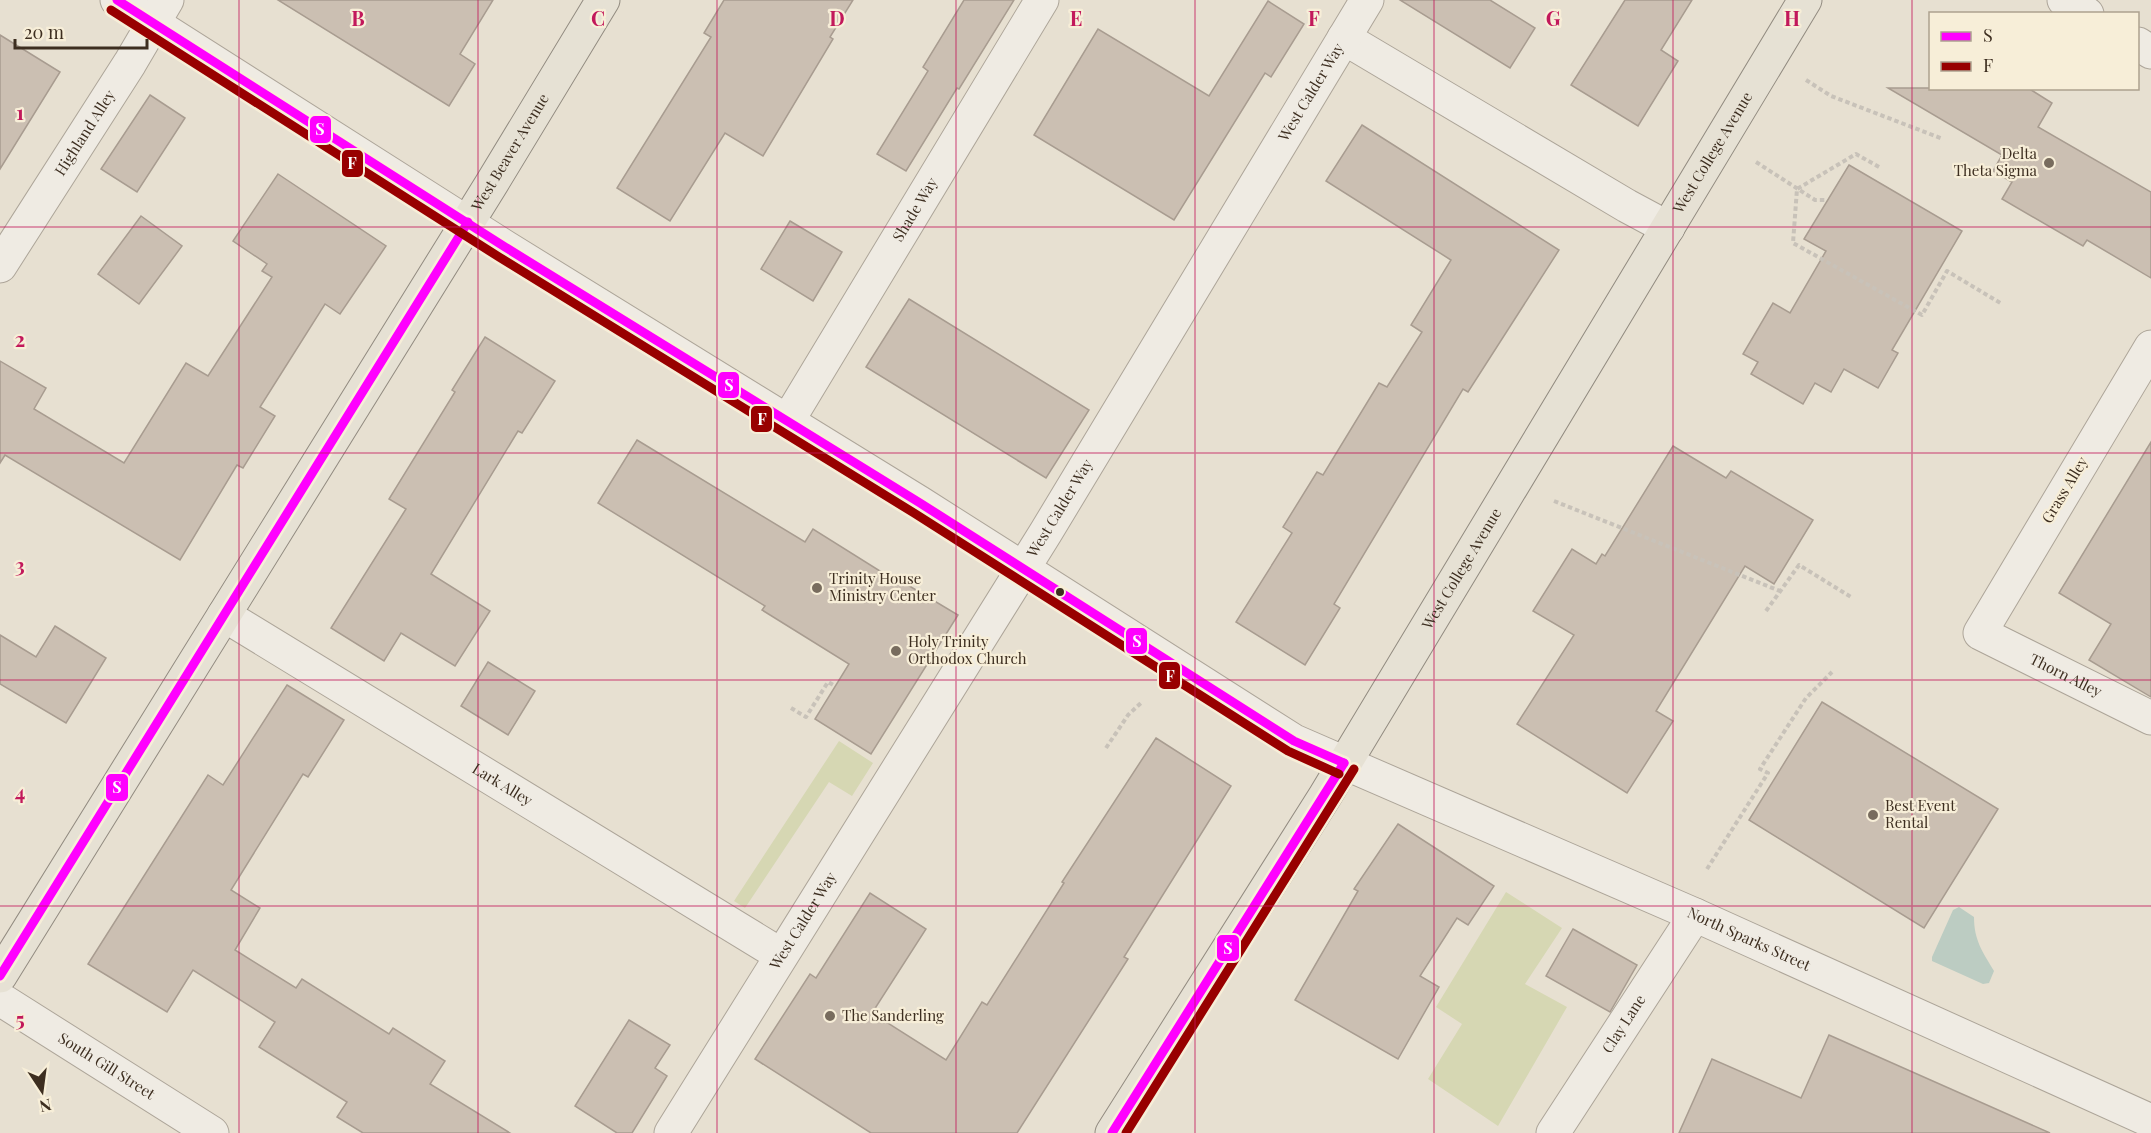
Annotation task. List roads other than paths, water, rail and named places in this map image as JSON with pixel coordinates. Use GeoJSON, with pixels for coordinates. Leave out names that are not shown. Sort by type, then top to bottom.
{"type":"FeatureCollection","features":[{"type":"Feature","properties":{"kind":"main road","name":"West Beaver Avenue"},"geometry":{"type":"LineString","coordinates":[[0,976],[468,222],[603,0]]}},
{"type":"Feature","properties":{"kind":"main road","name":"West College Avenue"},"geometry":{"type":"LineString","coordinates":[[1112,1133],[1344,763],[1805,0]]}},
{"type":"Feature","properties":{"kind":"street","name":"North Sparks Street"},"geometry":{"type":"LineString","coordinates":[[117,0],[160,12],[468,222],[920,503],[1294,741],[1695,915],[2151,1121]]}},
{"type":"Feature","properties":{"kind":"street","name":"Shade Way"},"geometry":{"type":"LineString","coordinates":[[787,422],[1042,0]]}},
{"type":"Feature","properties":{"kind":"street","name":"West Calder Way"},"geometry":{"type":"LineString","coordinates":[[671,1133],[1023,569],[1367,0]]}},
{"type":"Feature","properties":{"kind":"street"},"geometry":{"type":"LineString","coordinates":[[2064,0],[2084,12]]}},
{"type":"Feature","properties":{"kind":"street","name":"Highland Alley"},"geometry":{"type":"LineString","coordinates":[[0,266],[160,12]]}},
{"type":"Feature","properties":{"kind":"street"},"geometry":{"type":"LineString","coordinates":[[1344,38],[1668,228]]}},
{"type":"Feature","properties":{"kind":"street","name":"Grass Alley"},"geometry":{"type":"LineString","coordinates":[[1980,633],[2151,347]]}},
{"type":"Feature","properties":{"kind":"street","name":"Lark Alley"},"geometry":{"type":"LineString","coordinates":[[224,615],[781,955]]}},
{"type":"Feature","properties":{"kind":"street","name":"Thorn Alley"},"geometry":{"type":"LineString","coordinates":[[1980,633],[2151,718]]}},
{"type":"Feature","properties":{"kind":"street","name":"Clay Lane"},"geometry":{"type":"LineString","coordinates":[[1553,1133],[1695,915]]}},
{"type":"Feature","properties":{"kind":"street","name":"South Gill Street"},"geometry":{"type":"LineString","coordinates":[[0,999],[212,1133]]}},
{"type":"Feature","properties":{"kind":"place","name":"Delta Theta Sigma"},"geometry":{"type":"Point","coordinates":[2049,163]}},
{"type":"Feature","properties":{"kind":"place","name":"Trinity House Ministry Center"},"geometry":{"type":"Point","coordinates":[817,588]}},
{"type":"Feature","properties":{"kind":"place","name":"Holy Trinity Orthodox Church"},"geometry":{"type":"Point","coordinates":[896,651]}},
{"type":"Feature","properties":{"kind":"place","name":"Best Event Rental"},"geometry":{"type":"Point","coordinates":[1873,815]}},
{"type":"Feature","properties":{"kind":"place","name":"The Sanderling"},"geometry":{"type":"Point","coordinates":[830,1016]}}]}
